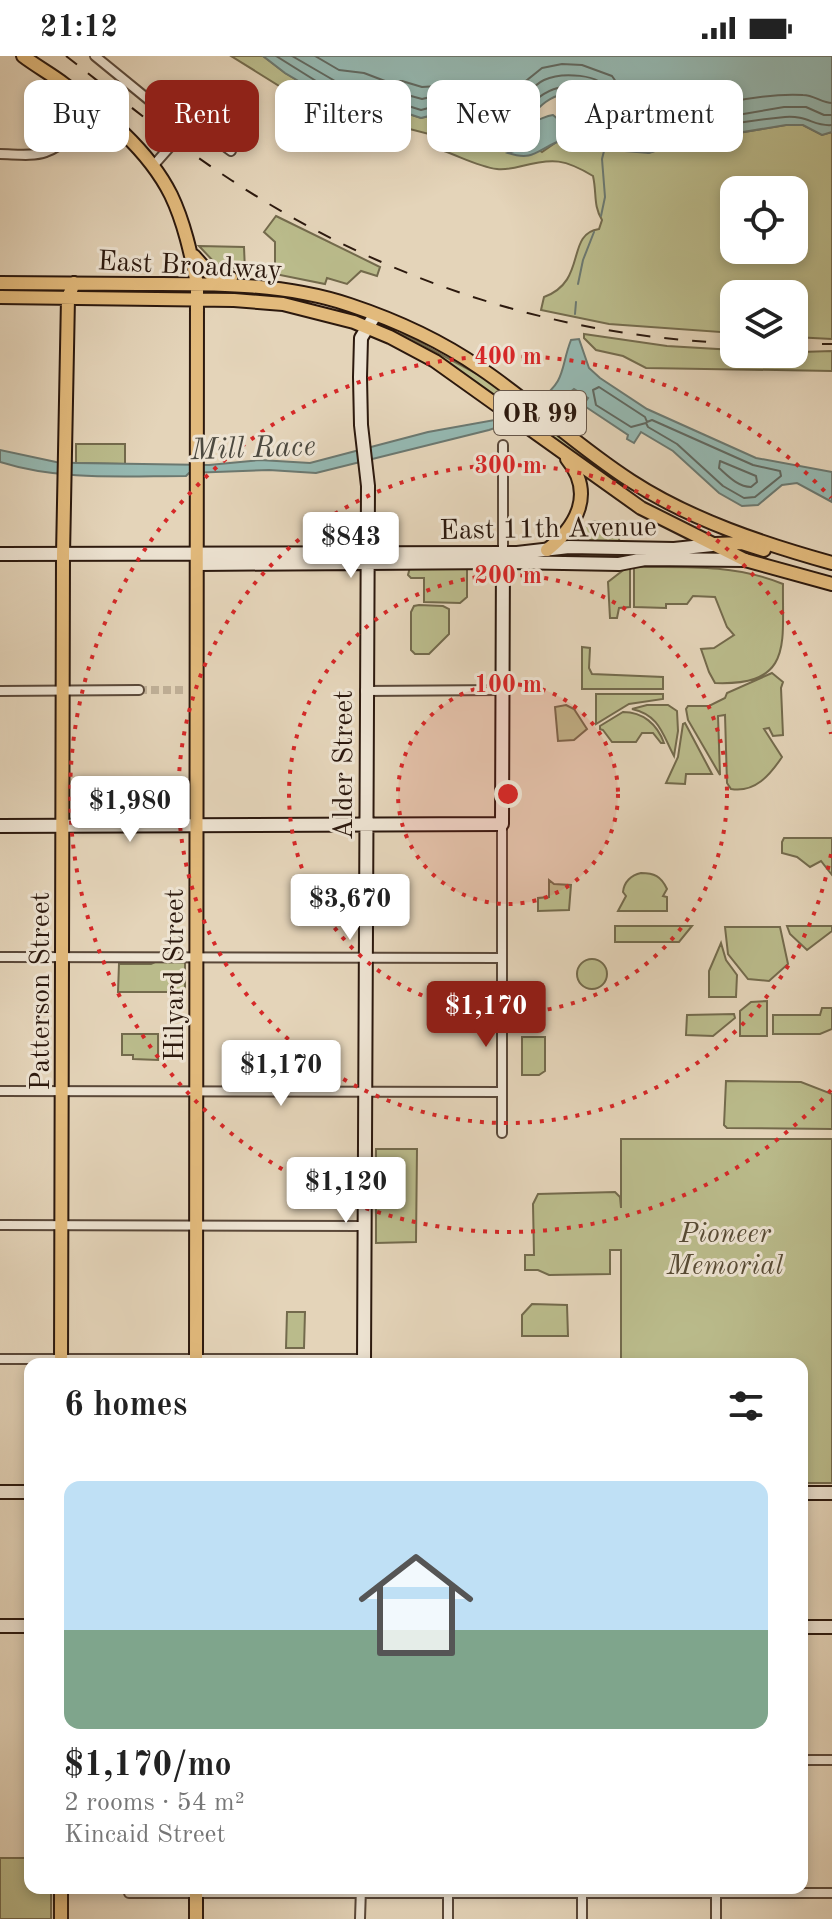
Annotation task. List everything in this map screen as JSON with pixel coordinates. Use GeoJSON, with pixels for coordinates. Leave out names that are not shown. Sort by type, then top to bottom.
{"type":"FeatureCollection","features":[{"type":"Feature","properties":{"kind":"main road","name":"OR 99"},"geometry":{"type":"LineString","coordinates":[[23,56],[49,80]]}},
{"type":"Feature","properties":{"kind":"main road","name":"OR 99"},"geometry":{"type":"LineString","coordinates":[[129,142],[153,166],[175,204],[197,284]]}},
{"type":"Feature","properties":{"kind":"main road","name":"OR 99"},"geometry":{"type":"LineString","coordinates":[[190,250],[200,265],[216,276],[311,289],[348,304]]}},
{"type":"Feature","properties":{"kind":"main road","name":"East Broadway"},"geometry":{"type":"LineString","coordinates":[[0,283],[197,284],[274,289],[348,304],[375,315]]}},
{"type":"Feature","properties":{"kind":"main road","name":"Patterson Street"},"geometry":{"type":"LineString","coordinates":[[61,1358],[63,555],[68,298],[74,283]]}},
{"type":"Feature","properties":{"kind":"main road","name":"Hilyard Street"},"geometry":{"type":"LineString","coordinates":[[196,1358],[197,826],[192,691],[197,559],[197,284]]}},
{"type":"Feature","properties":{"kind":"main road","name":"East Broadway"},"geometry":{"type":"LineString","coordinates":[[0,297],[198,298],[283,304],[367,326]]}},
{"type":"Feature","properties":{"kind":"main road"},"geometry":{"type":"LineString","coordinates":[[283,304],[289,299],[341,310],[346,309],[348,304]]}},
{"type":"Feature","properties":{"kind":"main road","name":"OR 99"},"geometry":{"type":"LineString","coordinates":[[375,315],[449,349],[478,367],[597,457],[652,494],[702,518],[789,551],[832,563]]}},
{"type":"Feature","properties":{"kind":"main road","name":"OR 99"},"geometry":{"type":"LineString","coordinates":[[367,326],[435,361],[641,508],[745,560],[832,584]]}},
{"type":"Feature","properties":{"kind":"main road"},"geometry":{"type":"LineString","coordinates":[[547,550],[572,526],[579,508],[575,472],[559,450]]}},
{"type":"Feature","properties":{"kind":"main road"},"geometry":{"type":"LineString","coordinates":[[712,545],[742,543],[832,570]]}},
{"type":"Feature","properties":{"kind":"main road"},"geometry":{"type":"LineString","coordinates":[[61,1894],[61,1919]]}},
{"type":"Feature","properties":{"kind":"main road"},"geometry":{"type":"LineString","coordinates":[[196,1894],[196,1919]]}},
{"type":"Feature","properties":{"kind":"street"},"geometry":{"type":"LineString","coordinates":[[95,56],[145,97]]}},
{"type":"Feature","properties":{"kind":"street"},"geometry":{"type":"LineString","coordinates":[[0,154],[46,152]]}},
{"type":"Feature","properties":{"kind":"street"},"geometry":{"type":"LineString","coordinates":[[153,166],[165,152]]}},
{"type":"Feature","properties":{"kind":"street","name":"Alder Street"},"geometry":{"type":"LineString","coordinates":[[364,1358],[367,558],[360,377],[361,338],[375,315]]}},
{"type":"Feature","properties":{"kind":"street"},"geometry":{"type":"LineString","coordinates":[[502,1133],[503,445]]}},
{"type":"Feature","properties":{"kind":"street","name":"East 11th Avenue"},"geometry":{"type":"LineString","coordinates":[[503,557],[569,547],[674,549],[712,545]]}},
{"type":"Feature","properties":{"kind":"street","name":"East 11th Avenue"},"geometry":{"type":"LineString","coordinates":[[0,554],[197,559],[503,557],[619,564],[645,559],[745,560]]}},
{"type":"Feature","properties":{"kind":"street"},"geometry":{"type":"LineString","coordinates":[[0,691],[139,690]]}},
{"type":"Feature","properties":{"kind":"street"},"geometry":{"type":"LineString","coordinates":[[365,691],[502,690]]}},
{"type":"Feature","properties":{"kind":"street"},"geometry":{"type":"LineString","coordinates":[[0,826],[502,824]]}},
{"type":"Feature","properties":{"kind":"street"},"geometry":{"type":"LineString","coordinates":[[0,957],[502,958]]}},
{"type":"Feature","properties":{"kind":"street"},"geometry":{"type":"LineString","coordinates":[[0,1091],[502,1092]]}},
{"type":"Feature","properties":{"kind":"street"},"geometry":{"type":"LineString","coordinates":[[0,1225],[364,1226]]}},
{"type":"Feature","properties":{"kind":"street"},"geometry":{"type":"LineString","coordinates":[[0,1359],[24,1360]]}},
{"type":"Feature","properties":{"kind":"street"},"geometry":{"type":"LineString","coordinates":[[0,1492],[24,1492]]}},
{"type":"Feature","properties":{"kind":"street"},"geometry":{"type":"LineString","coordinates":[[808,1493],[832,1493]]}},
{"type":"Feature","properties":{"kind":"street"},"geometry":{"type":"LineString","coordinates":[[0,1626],[24,1626]]}},
{"type":"Feature","properties":{"kind":"street"},"geometry":{"type":"LineString","coordinates":[[808,1627],[832,1627]]}},
{"type":"Feature","properties":{"kind":"street"},"geometry":{"type":"LineString","coordinates":[[808,1760],[832,1760]]}},
{"type":"Feature","properties":{"kind":"street"},"geometry":{"type":"LineString","coordinates":[[808,1892],[832,1893]]}},
{"type":"Feature","properties":{"kind":"street"},"geometry":{"type":"LineString","coordinates":[[360,1919],[361,1894]]}},
{"type":"Feature","properties":{"kind":"street"},"geometry":{"type":"LineString","coordinates":[[448,1894],[448,1919]]}},
{"type":"Feature","properties":{"kind":"street"},"geometry":{"type":"LineString","coordinates":[[582,1894],[582,1919]]}},
{"type":"Feature","properties":{"kind":"street"},"geometry":{"type":"LineString","coordinates":[[716,1894],[716,1919]]}},
{"type":"Feature","properties":{"kind":"green space"},"geometry":{"type":"Polygon","coordinates":[[[231,56],[263,56],[297,80],[275,80],[275,83],[231,56]]]}},
{"type":"Feature","properties":{"kind":"green space"},"geometry":{"type":"Polygon","coordinates":[[[411,115],[427,116],[427,133],[411,129],[411,115]]]}},
{"type":"Feature","properties":{"kind":"green space"},"geometry":{"type":"Polygon","coordinates":[[[786,125],[803,125],[822,135],[832,132],[832,339],[808,338],[808,280],[720,280],[720,332],[609,324],[541,310],[544,297],[558,290],[572,270],[582,239],[599,229],[602,220],[596,204],[593,176],[559,162],[506,169],[477,164],[447,152],[542,152],[556,142],[556,152],[743,152],[743,132],[786,125]]]}},
{"type":"Feature","properties":{"kind":"green space"},"geometry":{"type":"Polygon","coordinates":[[[276,216],[380,267],[377,276],[361,271],[347,284],[327,278],[325,284],[275,274],[275,242],[264,232],[276,216]]]}},
{"type":"Feature","properties":{"kind":"green space"},"geometry":{"type":"Polygon","coordinates":[[[199,246],[244,247],[245,271],[216,264],[199,246]]]}},
{"type":"Feature","properties":{"kind":"green space"},"geometry":{"type":"Polygon","coordinates":[[[382,327],[409,337],[492,382],[603,470],[590,462],[587,465],[382,327]]]}},
{"type":"Feature","properties":{"kind":"green space"},"geometry":{"type":"Polygon","coordinates":[[[584,334],[667,346],[720,349],[720,368],[808,368],[808,352],[832,351],[832,371],[646,368],[623,356],[596,350],[584,334]]]}},
{"type":"Feature","properties":{"kind":"green space"},"geometry":{"type":"Polygon","coordinates":[[[76,444],[125,444],[125,464],[76,463],[76,444]]]}},
{"type":"Feature","properties":{"kind":"green space"},"geometry":{"type":"Polygon","coordinates":[[[594,521],[610,527],[620,542],[570,540],[579,529],[594,521]]]}},
{"type":"Feature","properties":{"kind":"green space"},"geometry":{"type":"Polygon","coordinates":[[[410,567],[467,568],[467,597],[460,603],[424,602],[424,578],[411,578],[408,575],[410,567]]]}},
{"type":"Feature","properties":{"kind":"green space"},"geometry":{"type":"Polygon","coordinates":[[[634,567],[728,570],[783,584],[782,642],[771,669],[759,677],[741,682],[715,683],[701,649],[714,648],[734,635],[727,627],[715,597],[693,596],[687,604],[666,604],[666,608],[634,607],[634,567]]]}},
{"type":"Feature","properties":{"kind":"green space"},"geometry":{"type":"Polygon","coordinates":[[[630,568],[630,607],[619,608],[617,618],[610,618],[608,582],[630,568]]]}},
{"type":"Feature","properties":{"kind":"green space"},"geometry":{"type":"Polygon","coordinates":[[[414,606],[449,609],[449,634],[429,654],[415,654],[411,650],[411,612],[414,606]]]}},
{"type":"Feature","properties":{"kind":"green space"},"geometry":{"type":"Polygon","coordinates":[[[582,647],[590,648],[589,668],[592,674],[663,677],[663,689],[582,689],[582,647]]]}},
{"type":"Feature","properties":{"kind":"green space"},"geometry":{"type":"Polygon","coordinates":[[[772,673],[783,682],[783,735],[773,736],[769,728],[764,729],[782,757],[755,785],[740,790],[731,789],[727,783],[725,715],[718,716],[720,775],[688,720],[686,709],[688,706],[709,706],[725,698],[727,693],[772,673]]]}},
{"type":"Feature","properties":{"kind":"green space"},"geometry":{"type":"Polygon","coordinates":[[[596,694],[663,694],[663,699],[629,704],[596,724],[596,694]]]}},
{"type":"Feature","properties":{"kind":"green space"},"geometry":{"type":"Polygon","coordinates":[[[566,705],[574,709],[587,729],[574,740],[558,741],[555,707],[566,705]]]}},
{"type":"Feature","properties":{"kind":"green space"},"geometry":{"type":"Polygon","coordinates":[[[668,705],[677,711],[674,756],[655,721],[632,709],[668,705]]]}},
{"type":"Feature","properties":{"kind":"green space"},"geometry":{"type":"Polygon","coordinates":[[[623,712],[648,720],[664,743],[653,733],[642,733],[636,742],[612,742],[600,726],[623,712]]]}},
{"type":"Feature","properties":{"kind":"green space"},"geometry":{"type":"Polygon","coordinates":[[[685,723],[712,774],[686,774],[685,784],[666,783],[678,757],[685,723]]]}},
{"type":"Feature","properties":{"kind":"green space"},"geometry":{"type":"Polygon","coordinates":[[[784,838],[832,838],[832,875],[821,861],[810,867],[797,857],[782,853],[784,838]]]}},
{"type":"Feature","properties":{"kind":"green space"},"geometry":{"type":"Polygon","coordinates":[[[641,873],[657,876],[665,885],[667,889],[663,896],[667,897],[667,911],[618,911],[626,896],[623,892],[626,882],[641,873]]]}},
{"type":"Feature","properties":{"kind":"green space"},"geometry":{"type":"Polygon","coordinates":[[[549,880],[554,884],[571,885],[569,910],[538,911],[538,898],[549,897],[549,880]]]}},
{"type":"Feature","properties":{"kind":"green space"},"geometry":{"type":"Polygon","coordinates":[[[615,926],[692,926],[679,942],[615,942],[615,926]]]}},
{"type":"Feature","properties":{"kind":"green space"},"geometry":{"type":"Polygon","coordinates":[[[787,926],[832,926],[832,931],[807,950],[790,934],[787,926]]]}},
{"type":"Feature","properties":{"kind":"green space"},"geometry":{"type":"Polygon","coordinates":[[[725,927],[780,927],[788,964],[769,981],[748,979],[728,954],[725,927]]]}},
{"type":"Feature","properties":{"kind":"green space"},"geometry":{"type":"Polygon","coordinates":[[[721,943],[726,960],[737,975],[736,997],[709,997],[709,971],[721,943]]]}},
{"type":"Feature","properties":{"kind":"green space"},"geometry":{"type":"Polygon","coordinates":[[[592,959],[603,963],[607,974],[603,985],[592,989],[581,985],[577,974],[581,963],[592,959]]]}},
{"type":"Feature","properties":{"kind":"green space"},"geometry":{"type":"Polygon","coordinates":[[[185,962],[185,992],[118,992],[119,964],[185,962]]]}},
{"type":"Feature","properties":{"kind":"green space"},"geometry":{"type":"Polygon","coordinates":[[[767,1001],[767,1036],[740,1036],[740,1011],[751,1002],[767,1001]]]}},
{"type":"Feature","properties":{"kind":"green space"},"geometry":{"type":"Polygon","coordinates":[[[822,1008],[832,1008],[832,1029],[820,1034],[773,1034],[773,1015],[820,1015],[822,1008]]]}},
{"type":"Feature","properties":{"kind":"green space"},"geometry":{"type":"Polygon","coordinates":[[[734,1014],[735,1018],[713,1036],[686,1035],[687,1015],[734,1014]]]}},
{"type":"Feature","properties":{"kind":"green space"},"geometry":{"type":"Polygon","coordinates":[[[122,1034],[158,1034],[158,1060],[133,1059],[133,1055],[122,1055],[122,1034]]]}},
{"type":"Feature","properties":{"kind":"green space"},"geometry":{"type":"Polygon","coordinates":[[[522,1037],[545,1037],[545,1071],[539,1075],[522,1075],[522,1037]]]}},
{"type":"Feature","properties":{"kind":"green space"},"geometry":{"type":"Polygon","coordinates":[[[726,1081],[801,1082],[832,1094],[832,1129],[727,1128],[724,1125],[726,1081]]]}},
{"type":"Feature","properties":{"kind":"green space","name":"Pioneer Memorial"},"geometry":{"type":"Polygon","coordinates":[[[621,1139],[832,1139],[832,1483],[808,1483],[808,1358],[621,1358],[621,1250],[610,1250],[610,1274],[549,1275],[538,1270],[525,1270],[525,1255],[534,1255],[533,1204],[538,1194],[615,1192],[620,1197],[621,1208],[621,1139]]]}},
{"type":"Feature","properties":{"kind":"green space"},"geometry":{"type":"Polygon","coordinates":[[[376,1149],[417,1149],[416,1242],[376,1243],[376,1149]]]}},
{"type":"Feature","properties":{"kind":"green space"},"geometry":{"type":"Polygon","coordinates":[[[532,1304],[567,1305],[568,1336],[522,1336],[522,1315],[532,1304]]]}},
{"type":"Feature","properties":{"kind":"green space"},"geometry":{"type":"Polygon","coordinates":[[[287,1312],[305,1312],[304,1348],[286,1348],[287,1312]]]}},
{"type":"Feature","properties":{"kind":"green space"},"geometry":{"type":"Polygon","coordinates":[[[0,1858],[24,1858],[24,1894],[51,1894],[51,1919],[0,1919],[0,1858]]]}},
{"type":"Feature","properties":{"kind":"water"},"geometry":{"type":"Polygon","coordinates":[[[263,56],[832,56],[832,132],[822,135],[803,125],[786,125],[743,132],[743,80],[556,80],[556,96],[540,106],[540,80],[427,80],[427,116],[421,118],[411,115],[411,80],[297,80],[263,56]]]}},
{"type":"Feature","properties":{"kind":"water"},"geometry":{"type":"Polygon","coordinates":[[[553,115],[556,117],[556,143],[540,151],[540,119],[553,115]]]}},
{"type":"Feature","properties":{"kind":"water"},"geometry":{"type":"Polygon","coordinates":[[[511,152],[538,152],[523,156],[508,153],[511,152]]]}},
{"type":"Feature","properties":{"kind":"water"},"geometry":{"type":"Polygon","coordinates":[[[579,339],[589,368],[647,409],[756,458],[832,472],[832,502],[797,483],[782,485],[758,505],[742,506],[719,493],[673,451],[641,432],[634,443],[627,439],[628,435],[586,407],[581,414],[578,413],[588,398],[574,389],[550,408],[539,400],[559,380],[571,340],[579,339]]]}},
{"type":"Feature","properties":{"kind":"water"},"geometry":{"type":"Polygon","coordinates":[[[500,419],[504,425],[489,430],[316,473],[269,470],[189,473],[186,476],[92,476],[46,472],[0,462],[0,450],[76,463],[209,465],[260,460],[310,463],[428,432],[500,419]]]}},
{"type":"Feature","properties":{"kind":"waterway","name":"Mill Race"},"geometry":{"type":"LineString","coordinates":[[601,216],[605,197],[604,152]]}},
{"type":"Feature","properties":{"kind":"waterway","name":"Mill Race"},"geometry":{"type":"LineString","coordinates":[[578,284],[594,232]]}},
{"type":"Feature","properties":{"kind":"waterway","name":"Mill Race"},"geometry":{"type":"LineString","coordinates":[[575,314],[576,302]]}},
{"type":"Feature","properties":{"kind":"tunnel"},"geometry":{"type":"LineString","coordinates":[[139,690],[186,690]]}},
{"type":"Feature","properties":{"kind":"railway"},"geometry":{"type":"LineString","coordinates":[[66,56],[168,136],[231,180],[288,215],[409,273],[535,315],[601,329],[720,342]]}},
{"type":"Feature","properties":{"kind":"railway"},"geometry":{"type":"LineString","coordinates":[[808,344],[832,344]]}}]}
